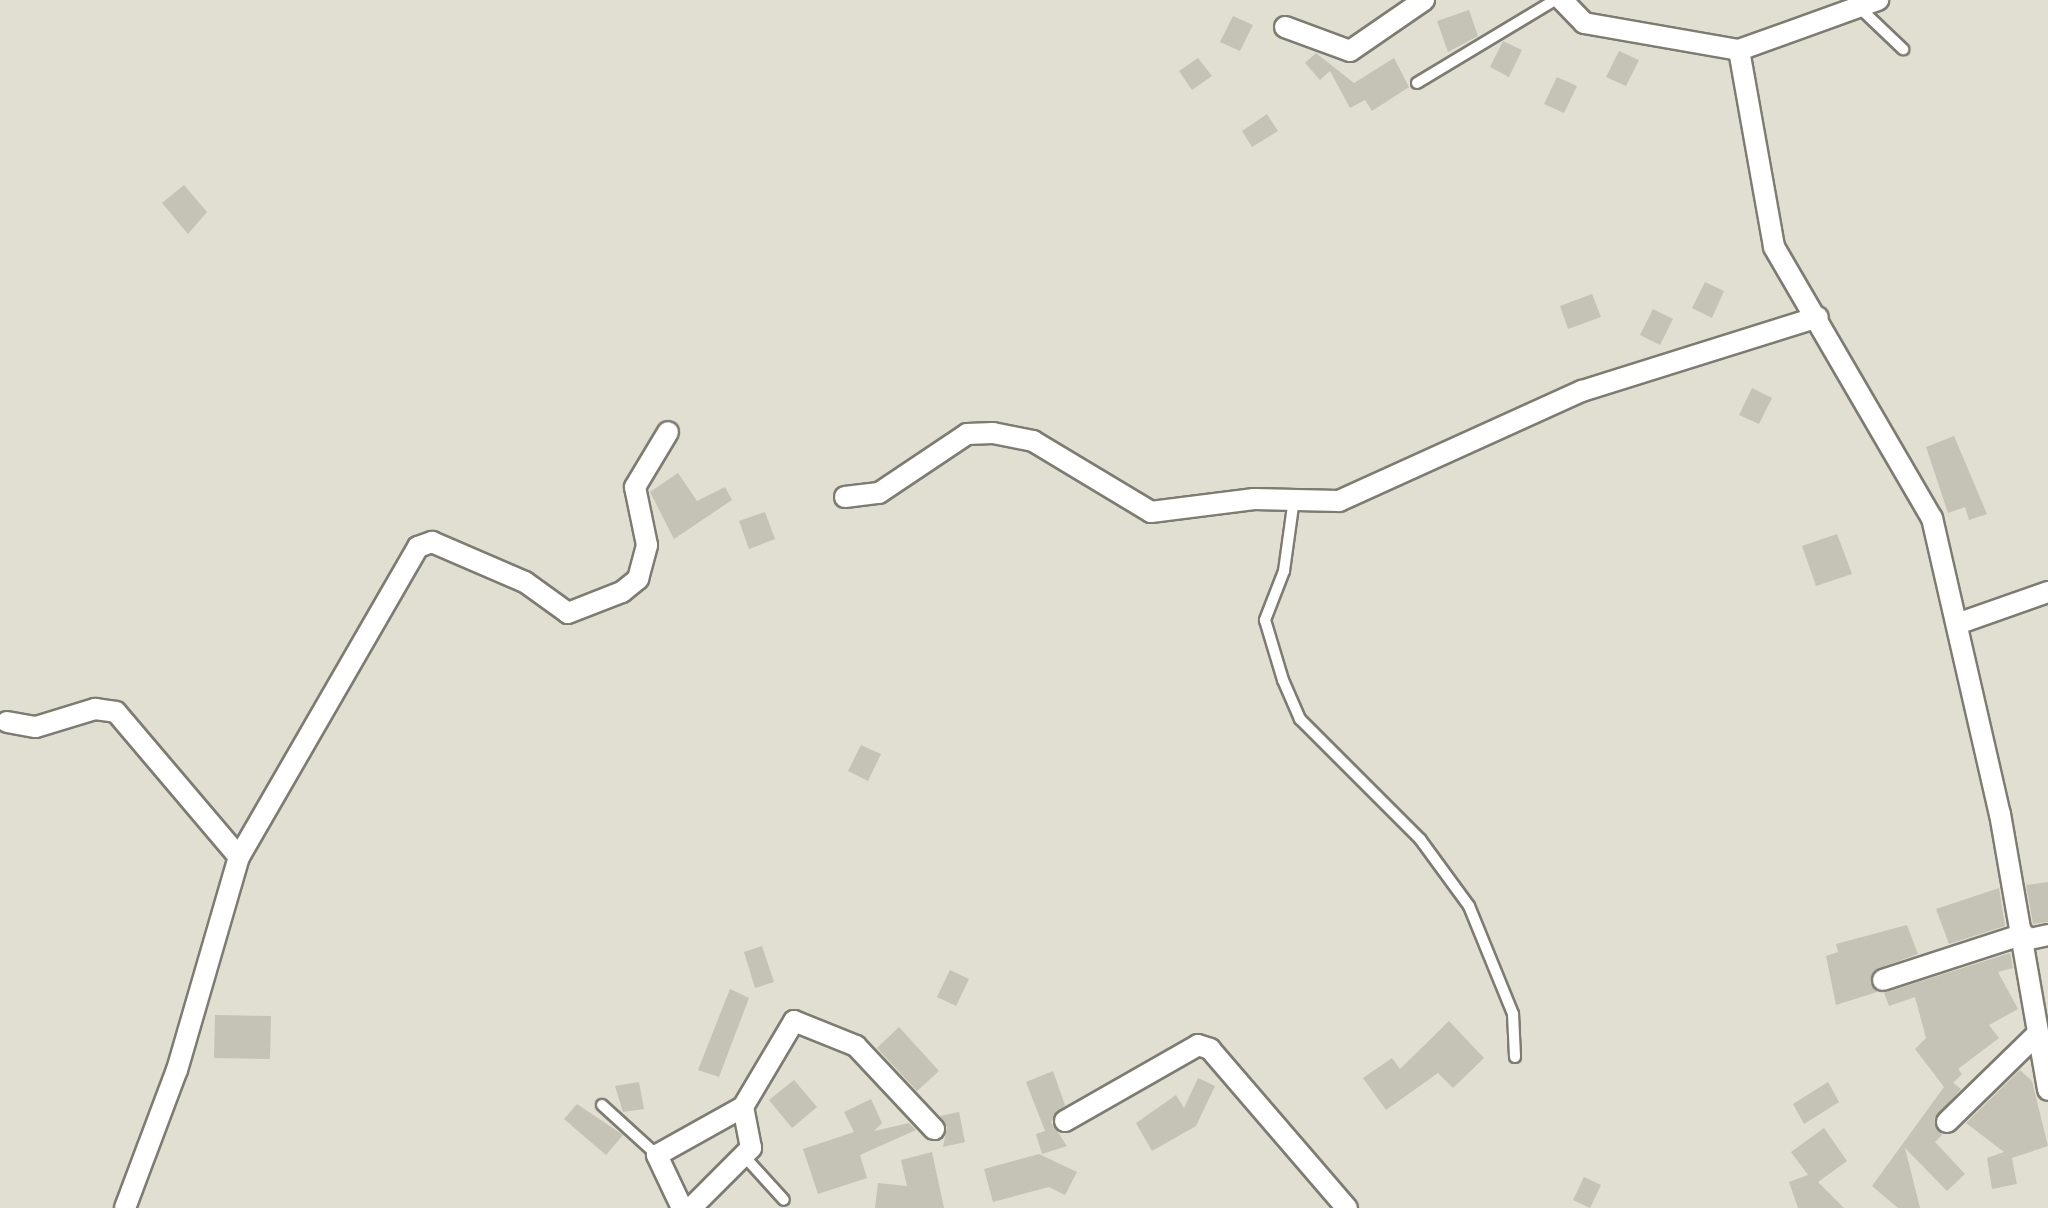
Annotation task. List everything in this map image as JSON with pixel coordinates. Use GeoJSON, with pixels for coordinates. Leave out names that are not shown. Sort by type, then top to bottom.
{"type":"FeatureCollection","features":[{"type":"Feature","properties":{"kind":"street"},"geometry":{"type":"LineString","coordinates":[[1284,27],[1350,51],[1424,0]]}},
{"type":"Feature","properties":{"kind":"street"},"geometry":{"type":"LineString","coordinates":[[1559,0],[1584,24],[1738,50],[1870,5]]}},
{"type":"Feature","properties":{"kind":"street"},"geometry":{"type":"LineString","coordinates":[[1738,50],[1774,247],[1932,518],[2040,1007],[2035,1036],[2048,1090]]}},
{"type":"Feature","properties":{"kind":"street"},"geometry":{"type":"LineString","coordinates":[[845,496],[878,493],[966,434],[993,433],[1033,442],[1151,512],[1254,499],[1293,506],[1339,501],[1582,391],[1818,317]]}},
{"type":"Feature","properties":{"kind":"street"},"geometry":{"type":"LineString","coordinates":[[125,1208],[177,1070],[239,857],[418,548],[432,542],[525,582],[568,612],[622,592],[638,579],[647,545],[635,487],[668,432]]}},
{"type":"Feature","properties":{"kind":"street"},"geometry":{"type":"LineString","coordinates":[[1956,624],[2048,592]]}},
{"type":"Feature","properties":{"kind":"street"},"geometry":{"type":"LineString","coordinates":[[6,722],[36,727],[95,709],[116,712],[239,857]]}},
{"type":"Feature","properties":{"kind":"street"},"geometry":{"type":"LineString","coordinates":[[1883,980],[2025,938],[2048,935]]}},
{"type":"Feature","properties":{"kind":"street"},"geometry":{"type":"LineString","coordinates":[[682,1208],[658,1154],[743,1107],[787,1026],[807,1020],[856,1046],[934,1130]]}},
{"type":"Feature","properties":{"kind":"street"},"geometry":{"type":"LineString","coordinates":[[1947,1122],[2035,1036]]}},
{"type":"Feature","properties":{"kind":"street"},"geometry":{"type":"LineString","coordinates":[[1065,1121],[1198,1046],[1347,1208]]}},
{"type":"Feature","properties":{"kind":"street"},"geometry":{"type":"LineString","coordinates":[[692,1208],[744,1156],[752,1142],[743,1107]]}},
{"type":"Feature","properties":{"kind":"lane"},"geometry":{"type":"LineString","coordinates":[[1417,83],[1559,0]]}},
{"type":"Feature","properties":{"kind":"lane"},"geometry":{"type":"LineString","coordinates":[[1870,5],[1903,49]]}},
{"type":"Feature","properties":{"kind":"lane"},"geometry":{"type":"LineString","coordinates":[[1293,506],[1284,571],[1265,620],[1283,680],[1300,719],[1420,839],[1470,906],[1513,1014],[1515,1058]]}},
{"type":"Feature","properties":{"kind":"lane"},"geometry":{"type":"LineString","coordinates":[[602,1105],[658,1154]]}},
{"type":"Feature","properties":{"kind":"lane"},"geometry":{"type":"LineString","coordinates":[[744,1156],[784,1200]]}},
{"type":"Feature","properties":{"kind":"building"},"geometry":{"type":"Polygon","coordinates":[[[1469,10],[1478,36],[1448,52],[1437,21],[1469,10]]]}},
{"type":"Feature","properties":{"kind":"building"},"geometry":{"type":"Polygon","coordinates":[[[1233,16],[1253,25],[1240,51],[1220,42],[1233,16]]]}},
{"type":"Feature","properties":{"kind":"building"},"geometry":{"type":"Polygon","coordinates":[[[1503,41],[1522,50],[1509,77],[1490,67],[1503,41]]]}},
{"type":"Feature","properties":{"kind":"building"},"geometry":{"type":"Polygon","coordinates":[[[1619,51],[1639,60],[1626,86],[1606,77],[1619,51]]]}},
{"type":"Feature","properties":{"kind":"building"},"geometry":{"type":"Polygon","coordinates":[[[1316,53],[1354,83],[1394,58],[1409,87],[1372,111],[1365,100],[1350,108],[1330,71],[1320,80],[1305,63],[1316,53]]]}},
{"type":"Feature","properties":{"kind":"building"},"geometry":{"type":"Polygon","coordinates":[[[1198,58],[1212,76],[1192,90],[1179,71],[1198,58]]]}},
{"type":"Feature","properties":{"kind":"building"},"geometry":{"type":"Polygon","coordinates":[[[1557,77],[1577,86],[1564,113],[1544,104],[1557,77]]]}},
{"type":"Feature","properties":{"kind":"building"},"geometry":{"type":"Polygon","coordinates":[[[1267,114],[1278,131],[1252,147],[1242,131],[1267,114]]]}},
{"type":"Feature","properties":{"kind":"building"},"geometry":{"type":"Polygon","coordinates":[[[184,185],[207,212],[188,234],[162,203],[184,185]]]}},
{"type":"Feature","properties":{"kind":"building"},"geometry":{"type":"Polygon","coordinates":[[[1705,282],[1724,291],[1712,318],[1692,308],[1705,282]]]}},
{"type":"Feature","properties":{"kind":"building"},"geometry":{"type":"Polygon","coordinates":[[[1592,294],[1601,317],[1568,329],[1560,306],[1592,294]]]}},
{"type":"Feature","properties":{"kind":"building"},"geometry":{"type":"Polygon","coordinates":[[[1653,309],[1673,319],[1660,345],[1640,335],[1653,309]]]}},
{"type":"Feature","properties":{"kind":"building"},"geometry":{"type":"Polygon","coordinates":[[[1752,388],[1772,398],[1759,424],[1739,415],[1752,388]]]}},
{"type":"Feature","properties":{"kind":"building"},"geometry":{"type":"Polygon","coordinates":[[[1954,436],[1987,514],[1969,520],[1965,507],[1948,513],[1926,447],[1954,436]]]}},
{"type":"Feature","properties":{"kind":"building"},"geometry":{"type":"Polygon","coordinates":[[[678,473],[697,501],[725,487],[732,500],[674,539],[650,492],[678,473]]]}},
{"type":"Feature","properties":{"kind":"building"},"geometry":{"type":"Polygon","coordinates":[[[765,512],[775,539],[749,549],[739,521],[765,512]]]}},
{"type":"Feature","properties":{"kind":"building"},"geometry":{"type":"Polygon","coordinates":[[[1837,534],[1852,574],[1816,586],[1802,546],[1837,534]]]}},
{"type":"Feature","properties":{"kind":"building"},"geometry":{"type":"Polygon","coordinates":[[[861,745],[881,754],[868,781],[848,771],[861,745]]]}},
{"type":"Feature","properties":{"kind":"building"},"geometry":{"type":"Polygon","coordinates":[[[2048,882],[2048,922],[2033,924],[2026,885],[2048,882]]]}},
{"type":"Feature","properties":{"kind":"building"},"geometry":{"type":"Polygon","coordinates":[[[1999,888],[2005,926],[1949,944],[1936,909],[1999,888]]]}},
{"type":"Feature","properties":{"kind":"building"},"geometry":{"type":"Polygon","coordinates":[[[1907,925],[1918,954],[1874,970],[1870,983],[1877,992],[1836,1005],[1826,956],[1838,952],[1836,944],[1907,925]]]}},
{"type":"Feature","properties":{"kind":"building"},"geometry":{"type":"Polygon","coordinates":[[[762,946],[774,982],[755,988],[744,952],[762,946]]]}},
{"type":"Feature","properties":{"kind":"building"},"geometry":{"type":"Polygon","coordinates":[[[2010,953],[2013,968],[1998,972],[2018,1009],[1989,1025],[1999,1038],[1958,1069],[1962,1074],[1953,1083],[1961,1089],[1934,1119],[1942,1135],[1935,1142],[1965,1174],[1947,1191],[1905,1148],[1920,1208],[1898,1208],[1872,1186],[1944,1087],[1915,1049],[1926,1038],[1915,997],[1889,1006],[1884,993],[2010,953]]]}},
{"type":"Feature","properties":{"kind":"building"},"geometry":{"type":"Polygon","coordinates":[[[950,970],[969,979],[956,1006],[937,997],[950,970]]]}},
{"type":"Feature","properties":{"kind":"building"},"geometry":{"type":"Polygon","coordinates":[[[730,989],[749,998],[719,1077],[698,1070],[730,989]]]}},
{"type":"Feature","properties":{"kind":"building"},"geometry":{"type":"Polygon","coordinates":[[[215,1015],[271,1016],[270,1059],[214,1058],[215,1015]]]}},
{"type":"Feature","properties":{"kind":"building"},"geometry":{"type":"Polygon","coordinates":[[[1449,1021],[1484,1058],[1453,1088],[1438,1073],[1386,1110],[1363,1078],[1392,1058],[1400,1069],[1449,1021]]]}},
{"type":"Feature","properties":{"kind":"building"},"geometry":{"type":"Polygon","coordinates":[[[899,1027],[939,1071],[917,1091],[877,1048],[899,1027]]]}},
{"type":"Feature","properties":{"kind":"building"},"geometry":{"type":"Polygon","coordinates":[[[2020,1070],[2032,1081],[2048,1146],[2012,1158],[2017,1184],[1992,1189],[1987,1158],[2004,1152],[1966,1123],[2020,1070]]]}},
{"type":"Feature","properties":{"kind":"building"},"geometry":{"type":"Polygon","coordinates":[[[1053,1071],[1065,1105],[1051,1122],[1067,1146],[1042,1154],[1036,1134],[1045,1131],[1026,1082],[1053,1071]]]}},
{"type":"Feature","properties":{"kind":"building"},"geometry":{"type":"Polygon","coordinates":[[[1198,1078],[1215,1086],[1196,1126],[1152,1151],[1136,1123],[1176,1095],[1184,1108],[1198,1078]]]}},
{"type":"Feature","properties":{"kind":"building"},"geometry":{"type":"Polygon","coordinates":[[[794,1080],[817,1107],[792,1128],[769,1100],[794,1080]]]}},
{"type":"Feature","properties":{"kind":"building"},"geometry":{"type":"Polygon","coordinates":[[[639,1082],[644,1109],[623,1112],[615,1086],[639,1082]]]}},
{"type":"Feature","properties":{"kind":"building"},"geometry":{"type":"Polygon","coordinates":[[[1828,1082],[1839,1102],[1804,1124],[1793,1104],[1828,1082]]]}},
{"type":"Feature","properties":{"kind":"building"},"geometry":{"type":"Polygon","coordinates":[[[871,1099],[882,1123],[874,1131],[909,1123],[916,1130],[860,1155],[867,1178],[818,1194],[803,1149],[854,1132],[844,1112],[871,1099]]]}},
{"type":"Feature","properties":{"kind":"building"},"geometry":{"type":"Polygon","coordinates":[[[577,1104],[623,1135],[606,1155],[564,1119],[577,1104]]]}},
{"type":"Feature","properties":{"kind":"building"},"geometry":{"type":"Polygon","coordinates":[[[959,1112],[965,1142],[943,1147],[947,1127],[940,1116],[959,1112]]]}},
{"type":"Feature","properties":{"kind":"building"},"geometry":{"type":"Polygon","coordinates":[[[1824,1128],[1847,1161],[1818,1182],[1844,1208],[1798,1208],[1789,1182],[1808,1175],[1791,1152],[1824,1128]]]}},
{"type":"Feature","properties":{"kind":"building"},"geometry":{"type":"Polygon","coordinates":[[[932,1152],[944,1208],[875,1208],[878,1183],[907,1186],[901,1160],[932,1152]]]}},
{"type":"Feature","properties":{"kind":"building"},"geometry":{"type":"Polygon","coordinates":[[[1039,1154],[1077,1172],[1065,1195],[1049,1187],[993,1202],[984,1169],[1039,1154]]]}},
{"type":"Feature","properties":{"kind":"building"},"geometry":{"type":"Polygon","coordinates":[[[1584,1177],[1601,1185],[1590,1208],[1573,1200],[1584,1177]]]}}]}
